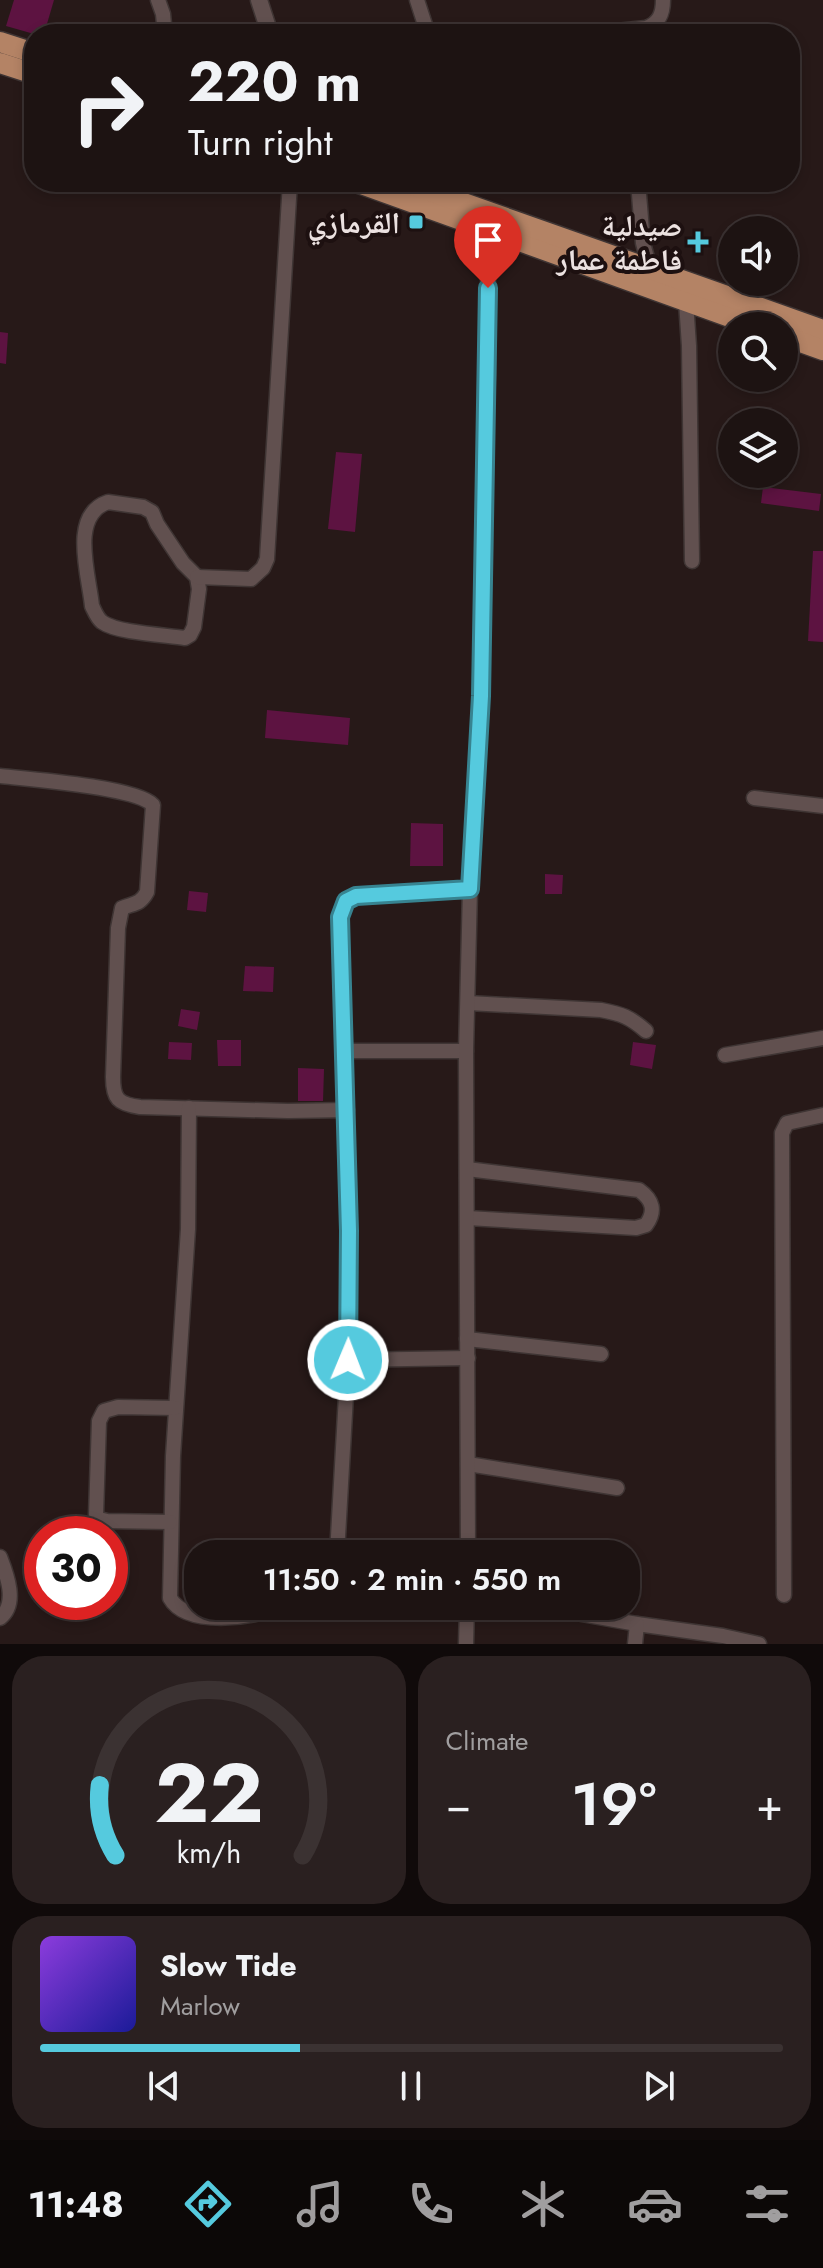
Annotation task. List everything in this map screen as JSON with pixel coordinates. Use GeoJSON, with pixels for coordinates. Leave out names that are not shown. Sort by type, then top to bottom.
{"type":"FeatureCollection","features":[{"type":"Feature","properties":{"kind":"main road"},"geometry":{"type":"LineString","coordinates":[[0,42],[24,50]]}},
{"type":"Feature","properties":{"kind":"main road"},"geometry":{"type":"LineString","coordinates":[[0,63],[24,71]]}},
{"type":"Feature","properties":{"kind":"main road"},"geometry":{"type":"LineString","coordinates":[[383,192],[718,313]]}},
{"type":"Feature","properties":{"kind":"main road"},"geometry":{"type":"LineString","coordinates":[[432,192],[823,330]]}},
{"type":"Feature","properties":{"kind":"main road"},"geometry":{"type":"LineString","coordinates":[[798,341],[823,350]]}},
{"type":"Feature","properties":{"kind":"street"},"geometry":{"type":"LineString","coordinates":[[158,0],[164,24]]}},
{"type":"Feature","properties":{"kind":"street"},"geometry":{"type":"LineString","coordinates":[[259,0],[267,24]]}},
{"type":"Feature","properties":{"kind":"street"},"geometry":{"type":"LineString","coordinates":[[417,0],[425,24]]}},
{"type":"Feature","properties":{"kind":"street"},"geometry":{"type":"LineString","coordinates":[[654,24],[663,11],[663,0]]}},
{"type":"Feature","properties":{"kind":"street"},"geometry":{"type":"LineString","coordinates":[[197,577],[199,589],[190,635],[185,638],[114,628],[102,622],[92,606],[85,527],[98,506],[108,502],[143,507],[152,512],[183,563],[197,577],[251,579],[263,568],[267,559],[289,192]]}},
{"type":"Feature","properties":{"kind":"street"},"geometry":{"type":"LineString","coordinates":[[639,192],[643,243],[650,269]]}},
{"type":"Feature","properties":{"kind":"street"},"geometry":{"type":"LineString","coordinates":[[468,1540],[466,1051],[470,889],[481,696],[488,231]]}},
{"type":"Feature","properties":{"kind":"street"},"geometry":{"type":"LineString","coordinates":[[686,302],[692,561]]}},
{"type":"Feature","properties":{"kind":"street"},"geometry":{"type":"LineString","coordinates":[[0,776],[103,789],[143,797],[153,805],[147,892],[136,905],[122,908],[120,917],[113,1087],[119,1101],[129,1105],[189,1108],[347,1110]]}},
{"type":"Feature","properties":{"kind":"street"},"geometry":{"type":"LineString","coordinates":[[754,798],[823,806]]}},
{"type":"Feature","properties":{"kind":"street"},"geometry":{"type":"LineString","coordinates":[[338,1540],[348,1360],[349,1231],[340,917],[346,901],[356,896],[470,889]]}},
{"type":"Feature","properties":{"kind":"street"},"geometry":{"type":"LineString","coordinates":[[468,1003],[611,1012],[622,1014],[646,1031]]}},
{"type":"Feature","properties":{"kind":"street"},"geometry":{"type":"LineString","coordinates":[[725,1055],[823,1038]]}},
{"type":"Feature","properties":{"kind":"street"},"geometry":{"type":"LineString","coordinates":[[344,1051],[466,1051]]}},
{"type":"Feature","properties":{"kind":"street"},"geometry":{"type":"LineString","coordinates":[[184,1610],[170,1598],[170,1522],[188,1229],[189,1108]]}},
{"type":"Feature","properties":{"kind":"street"},"geometry":{"type":"LineString","coordinates":[[784,1595],[782,1133],[787,1123],[823,1115]]}},
{"type":"Feature","properties":{"kind":"street"},"geometry":{"type":"LineString","coordinates":[[467,1169],[639,1190],[648,1196],[652,1204],[651,1218],[646,1225],[636,1228],[468,1218]]}},
{"type":"Feature","properties":{"kind":"street"},"geometry":{"type":"LineString","coordinates":[[467,1339],[601,1354]]}},
{"type":"Feature","properties":{"kind":"street"},"geometry":{"type":"LineString","coordinates":[[348,1360],[468,1358]]}},
{"type":"Feature","properties":{"kind":"street"},"geometry":{"type":"LineString","coordinates":[[170,1522],[107,1521],[99,1519],[95,1511],[99,1421],[104,1411],[118,1407],[175,1408]]}},
{"type":"Feature","properties":{"kind":"street"},"geometry":{"type":"LineString","coordinates":[[468,1464],[617,1488]]}},
{"type":"Feature","properties":{"kind":"street"},"geometry":{"type":"LineString","coordinates":[[0,1557],[10,1595],[9,1607],[0,1618]]}},
{"type":"Feature","properties":{"kind":"street"},"geometry":{"type":"LineString","coordinates":[[466,1644],[467,1620]]}},
{"type":"Feature","properties":{"kind":"street"},"geometry":{"type":"LineString","coordinates":[[615,1620],[759,1644]]}},
{"type":"Feature","properties":{"kind":"street"},"geometry":{"type":"LineString","coordinates":[[635,1644],[637,1624]]}},
{"type":"Feature","properties":{"kind":"building"},"geometry":{"type":"Polygon","coordinates":[[[14,0],[54,0],[47,24],[24,24],[24,31],[6,26],[14,0]]]}},
{"type":"Feature","properties":{"kind":"building"},"geometry":{"type":"Polygon","coordinates":[[[0,332],[8,333],[6,364],[0,363],[0,332]]]}},
{"type":"Feature","properties":{"kind":"building"},"geometry":{"type":"Polygon","coordinates":[[[336,452],[362,454],[355,532],[328,529],[336,452]]]}},
{"type":"Feature","properties":{"kind":"building"},"geometry":{"type":"Polygon","coordinates":[[[763,488],[821,494],[819,511],[761,503],[763,488]]]}},
{"type":"Feature","properties":{"kind":"building"},"geometry":{"type":"Polygon","coordinates":[[[813,551],[823,551],[823,642],[808,641],[813,551]]]}},
{"type":"Feature","properties":{"kind":"building"},"geometry":{"type":"Polygon","coordinates":[[[267,710],[350,718],[348,745],[265,738],[267,710]]]}},
{"type":"Feature","properties":{"kind":"building"},"geometry":{"type":"Polygon","coordinates":[[[411,823],[443,824],[443,866],[410,866],[411,823]]]}},
{"type":"Feature","properties":{"kind":"building"},"geometry":{"type":"Polygon","coordinates":[[[545,874],[563,875],[562,894],[545,894],[545,874]]]}},
{"type":"Feature","properties":{"kind":"building"},"geometry":{"type":"Polygon","coordinates":[[[189,891],[208,893],[206,912],[187,910],[189,891]]]}},
{"type":"Feature","properties":{"kind":"building"},"geometry":{"type":"Polygon","coordinates":[[[245,966],[274,967],[273,992],[243,991],[245,966]]]}},
{"type":"Feature","properties":{"kind":"building"},"geometry":{"type":"Polygon","coordinates":[[[181,1009],[200,1012],[197,1030],[178,1026],[181,1009]]]}},
{"type":"Feature","properties":{"kind":"building"},"geometry":{"type":"Polygon","coordinates":[[[217,1040],[241,1040],[241,1066],[218,1066],[217,1040]]]}},
{"type":"Feature","properties":{"kind":"building"},"geometry":{"type":"Polygon","coordinates":[[[169,1042],[192,1043],[191,1060],[168,1059],[169,1042]]]}},
{"type":"Feature","properties":{"kind":"building"},"geometry":{"type":"Polygon","coordinates":[[[633,1042],[656,1045],[652,1069],[630,1065],[633,1042]]]}},
{"type":"Feature","properties":{"kind":"building"},"geometry":{"type":"Polygon","coordinates":[[[298,1068],[324,1069],[323,1101],[298,1101],[298,1068]]]}},
{"type":"Feature","properties":{"kind":"place","name":"القرمازي"},"geometry":{"type":"Point","coordinates":[416,222]}},
{"type":"Feature","properties":{"kind":"place","name":"صيدلية فاطمة عمار"},"geometry":{"type":"Point","coordinates":[698,242]}},
{"type":"Feature","properties":{"kind":"route"},"geometry":{"type":"LineString","coordinates":[[348,1360],[347,1110],[340,917],[346,901],[356,896],[470,889],[481,696],[488,288]]}}]}
